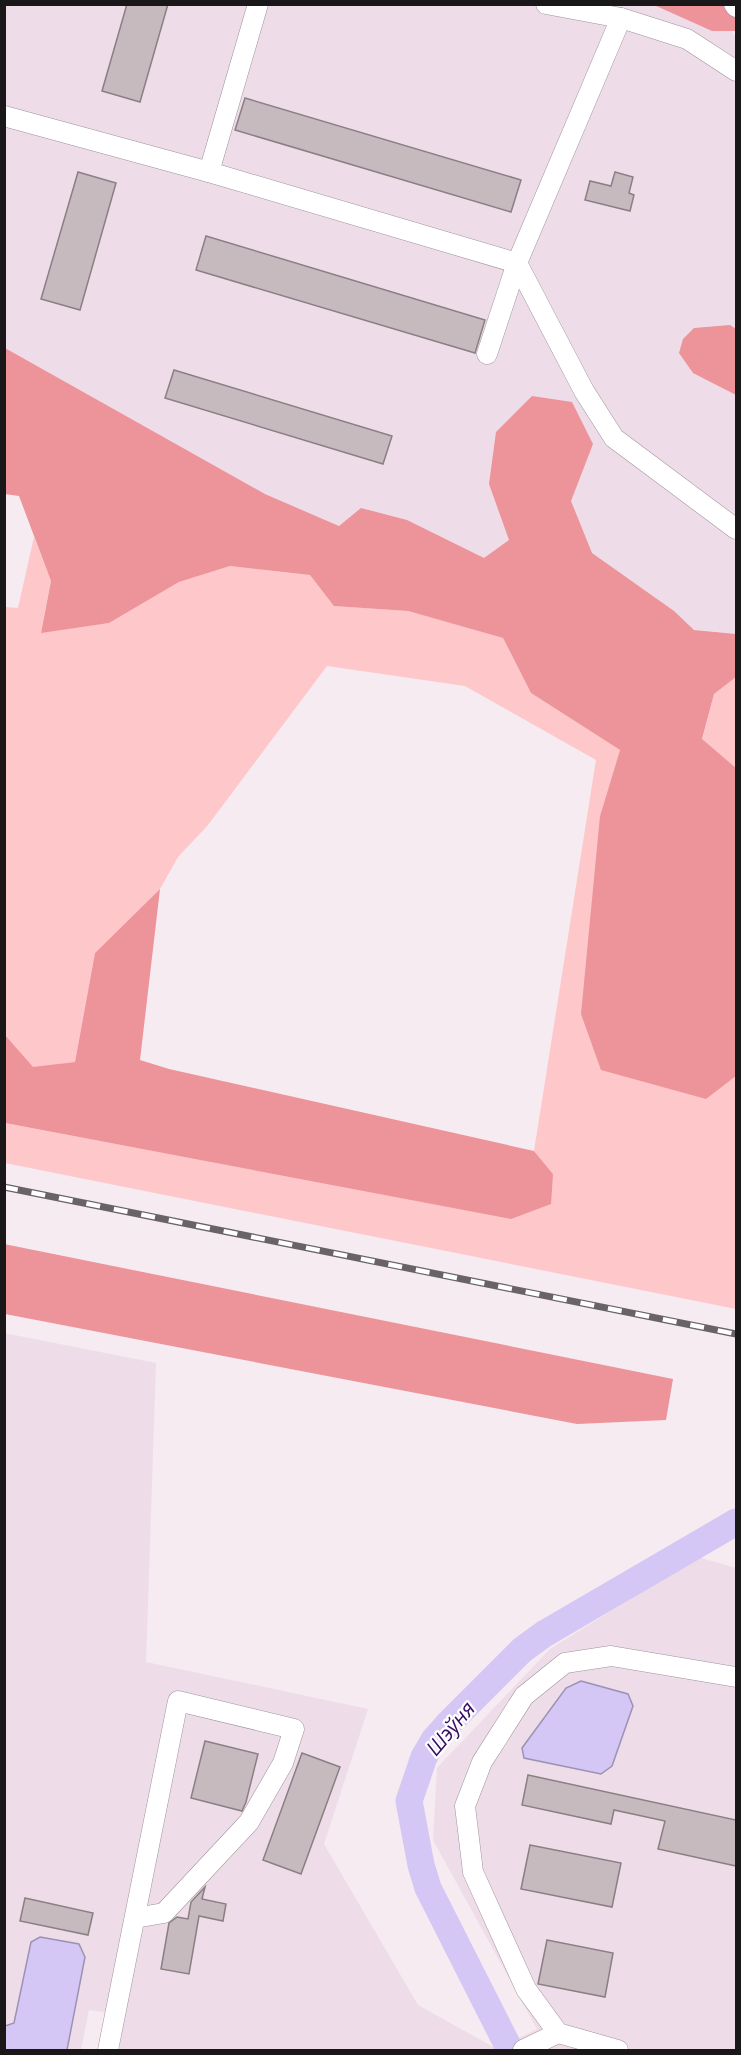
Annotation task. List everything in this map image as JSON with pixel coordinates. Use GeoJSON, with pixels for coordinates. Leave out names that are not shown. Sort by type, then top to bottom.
{"type":"FeatureCollection","features":[{"type":"Feature","properties":{"kind":"lane"},"geometry":{"type":"LineString","coordinates":[[209,172],[258,4]]}},
{"type":"Feature","properties":{"kind":"lane"},"geometry":{"type":"LineString","coordinates":[[546,4],[621,18],[687,39],[736,71]]}},
{"type":"Feature","properties":{"kind":"lane"},"geometry":{"type":"LineString","coordinates":[[487,354],[517,263],[621,18]]}},
{"type":"Feature","properties":{"kind":"lane"},"geometry":{"type":"LineString","coordinates":[[4,116],[209,172],[517,263],[584,391],[614,438],[736,529]]}},
{"type":"Feature","properties":{"kind":"lane"},"geometry":{"type":"LineString","coordinates":[[618,2050],[558,2033],[526,1989],[473,1872],[465,1806],[482,1762],[524,1696],[565,1663],[611,1656],[736,1677]]}},
{"type":"Feature","properties":{"kind":"lane"},"geometry":{"type":"LineString","coordinates":[[108,2050],[178,1701],[294,1729],[283,1763],[249,1822],[164,1913],[135,1918]]}},
{"type":"Feature","properties":{"kind":"lane"},"geometry":{"type":"LineString","coordinates":[[523,2050],[558,2033]]}},
{"type":"Feature","properties":{"kind":"shaded area"},"geometry":{"type":"Polygon","coordinates":[[[705,4],[736,36],[736,634],[543,614],[265,494],[5,348],[5,5],[705,4]]]}},
{"type":"Feature","properties":{"kind":"shaded area"},"geometry":{"type":"Polygon","coordinates":[[[654,5],[736,5],[736,31],[712,31],[654,5]]]}},
{"type":"Feature","properties":{"kind":"shaded area"},"geometry":{"type":"Polygon","coordinates":[[[730,325],[736,329],[736,395],[693,373],[679,353],[683,339],[694,328],[730,325]]]}},
{"type":"Feature","properties":{"kind":"shaded area"},"geometry":{"type":"Polygon","coordinates":[[[5,348],[265,494],[339,526],[361,508],[407,520],[484,558],[509,540],[489,484],[496,432],[532,396],[572,402],[593,444],[571,501],[592,553],[674,611],[694,630],[736,634],[736,677],[714,694],[702,739],[736,768],[736,1076],[706,1099],[601,1070],[581,1014],[600,816],[620,750],[531,693],[503,638],[408,611],[334,606],[310,575],[230,566],[179,582],[109,623],[41,633],[51,581],[19,496],[5,494],[5,348]]]}},
{"type":"Feature","properties":{"kind":"shaded area"},"geometry":{"type":"Polygon","coordinates":[[[34,537],[51,581],[41,632],[109,623],[179,582],[230,566],[310,575],[335,606],[408,611],[503,638],[531,693],[620,750],[600,816],[705,1099],[736,1076],[736,1309],[5,1163],[4,1123],[192,1158],[553,1174],[534,1151],[596,760],[465,686],[327,666],[208,825],[178,857],[160,889],[95,953],[75,1062],[33,1068],[5,1035],[5,607],[18,608],[34,537]]]}},
{"type":"Feature","properties":{"kind":"shaded area"},"geometry":{"type":"Polygon","coordinates":[[[736,677],[736,768],[702,740],[714,694],[736,677]]]}},
{"type":"Feature","properties":{"kind":"shaded area"},"geometry":{"type":"Polygon","coordinates":[[[160,889],[140,1060],[169,1069],[534,1151],[553,1174],[551,1204],[511,1219],[5,1123],[5,1035],[33,1067],[75,1062],[95,953],[160,889]]]}},
{"type":"Feature","properties":{"kind":"shaded area"},"geometry":{"type":"Polygon","coordinates":[[[4,1244],[673,1379],[666,1420],[577,1424],[5,1314],[4,1244]]]}},
{"type":"Feature","properties":{"kind":"shaded area"},"geometry":{"type":"Polygon","coordinates":[[[4,1333],[156,1363],[146,1662],[368,1709],[324,1844],[418,2005],[497,2049],[537,2029],[433,1840],[437,1768],[550,1649],[698,1557],[736,1568],[736,2050],[119,2050],[125,2015],[89,2010],[81,2050],[5,2050],[4,1333]]]}},
{"type":"Feature","properties":{"kind":"shaded area"},"geometry":{"type":"Polygon","coordinates":[[[581,1681],[628,1694],[633,1706],[612,1766],[601,1774],[524,1758],[522,1748],[566,1688],[581,1681]]]}},
{"type":"Feature","properties":{"kind":"shaded area"},"geometry":{"type":"Polygon","coordinates":[[[40,1937],[79,1944],[85,1957],[67,2050],[5,2050],[5,2026],[14,2023],[31,1942],[40,1937]]]}},
{"type":"Feature","properties":{"kind":"building"},"geometry":{"type":"Polygon","coordinates":[[[127,4],[168,4],[140,102],[102,91],[127,4]]]}},
{"type":"Feature","properties":{"kind":"building"},"geometry":{"type":"Polygon","coordinates":[[[245,98],[521,180],[511,212],[235,130],[245,98]]]}},
{"type":"Feature","properties":{"kind":"building"},"geometry":{"type":"Polygon","coordinates":[[[78,172],[116,183],[80,310],[41,299],[78,172]]]}},
{"type":"Feature","properties":{"kind":"building"},"geometry":{"type":"Polygon","coordinates":[[[615,172],[633,177],[629,193],[634,195],[630,211],[585,200],[590,181],[611,186],[615,172]]]}},
{"type":"Feature","properties":{"kind":"building"},"geometry":{"type":"Polygon","coordinates":[[[206,236],[485,320],[475,353],[196,270],[206,236]]]}},
{"type":"Feature","properties":{"kind":"building"},"geometry":{"type":"Polygon","coordinates":[[[174,370],[392,436],[383,464],[165,398],[174,370]]]}},
{"type":"Feature","properties":{"kind":"building"},"geometry":{"type":"Polygon","coordinates":[[[205,1741],[258,1754],[242,1811],[191,1798],[205,1741]]]}},
{"type":"Feature","properties":{"kind":"building"},"geometry":{"type":"Polygon","coordinates":[[[302,1753],[340,1767],[301,1874],[263,1860],[302,1753]]]}},
{"type":"Feature","properties":{"kind":"building"},"geometry":{"type":"Polygon","coordinates":[[[528,1775],[736,1820],[736,1866],[658,1849],[665,1821],[614,1810],[611,1824],[522,1805],[528,1775]]]}},
{"type":"Feature","properties":{"kind":"building"},"geometry":{"type":"Polygon","coordinates":[[[530,1845],[621,1863],[612,1907],[521,1889],[530,1845]]]}},
{"type":"Feature","properties":{"kind":"building"},"geometry":{"type":"Polygon","coordinates":[[[205,1887],[202,1899],[226,1904],[223,1921],[199,1916],[189,1974],[161,1969],[169,1923],[177,1917],[188,1919],[191,1902],[205,1887]]]}},
{"type":"Feature","properties":{"kind":"building"},"geometry":{"type":"Polygon","coordinates":[[[25,1898],[93,1913],[88,1935],[20,1921],[25,1898]]]}},
{"type":"Feature","properties":{"kind":"building"},"geometry":{"type":"Polygon","coordinates":[[[547,1940],[613,1953],[605,1997],[538,1984],[547,1940]]]}},
{"type":"Feature","properties":{"kind":"waterway","name":"Шэўня"},"geometry":{"type":"LineString","coordinates":[[510,2050],[428,1888],[421,1865],[409,1801],[424,1757],[434,1740],[450,1722],[522,1650],[544,1634],[736,1522]]}},
{"type":"Feature","properties":{"kind":"railway"},"geometry":{"type":"LineString","coordinates":[[4,1187],[736,1334]]}}]}
